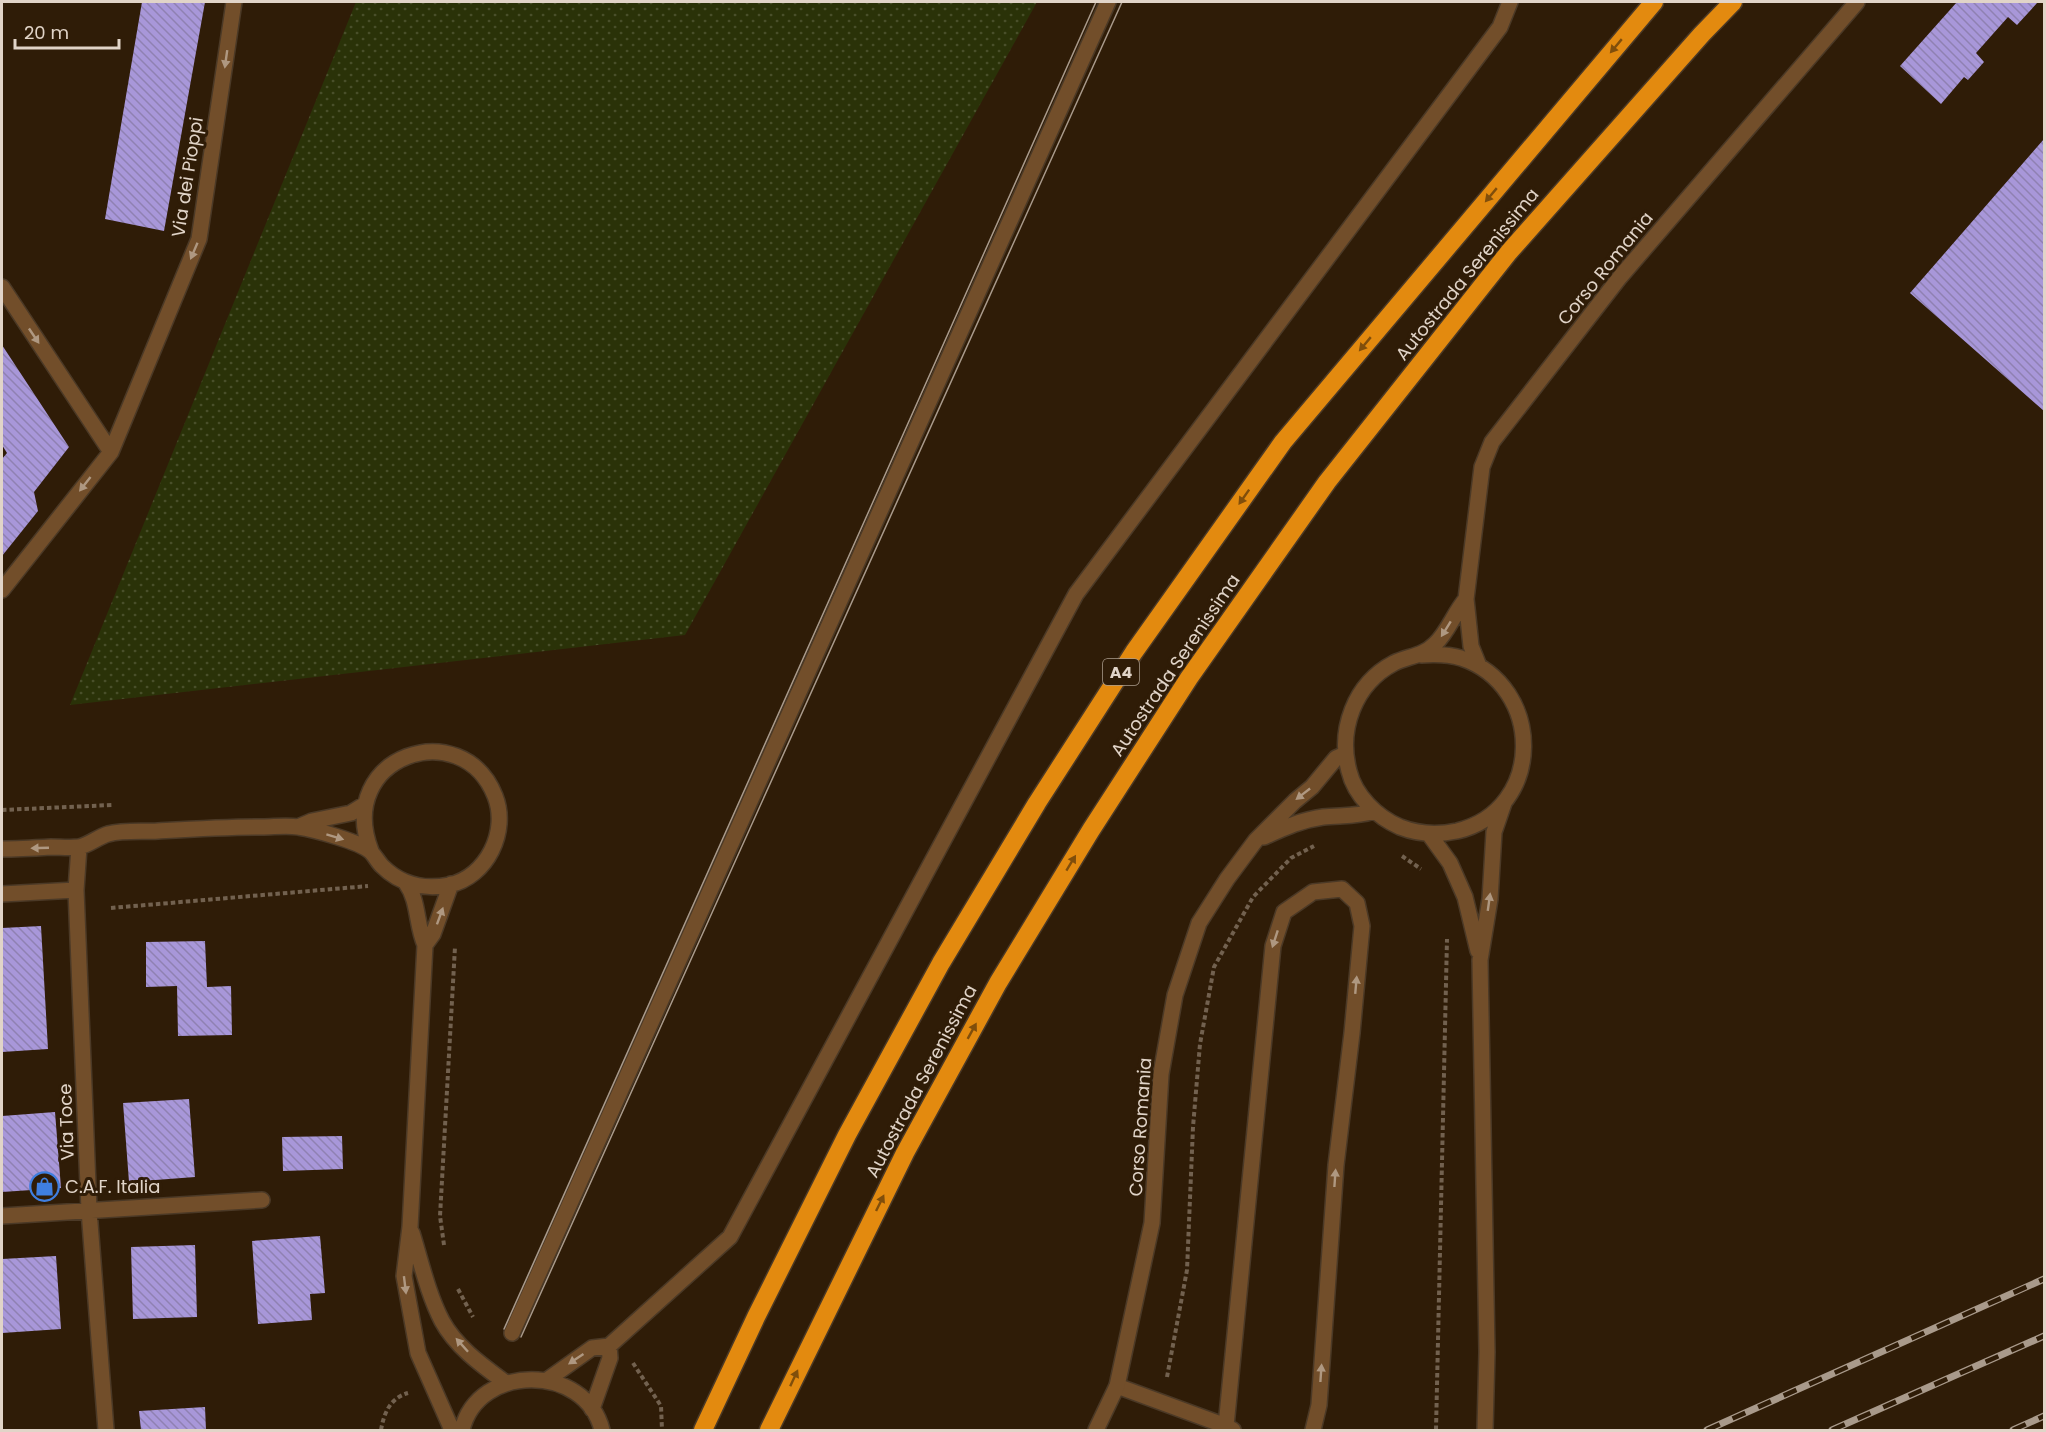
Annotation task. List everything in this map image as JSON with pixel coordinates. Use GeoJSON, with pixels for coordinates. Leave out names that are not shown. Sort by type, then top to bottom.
{"type":"FeatureCollection","features":[{"type":"Feature","properties":{"kind":"highway","name":"Autostrada Serenissima"},"geometry":{"type":"LineString","coordinates":[[705,1426],[846,1135],[941,963],[1036,803],[1134,652],[1283,442],[1654,2]]}},
{"type":"Feature","properties":{"kind":"highway","name":"Autostrada Serenissima"},"geometry":{"type":"LineString","coordinates":[[769,1431],[905,1153],[998,983],[1189,678],[1327,482],[1509,252],[1701,34],[1733,2]]}},
{"type":"Feature","properties":{"kind":"street","name":"Via dei Pioppi"},"geometry":{"type":"LineString","coordinates":[[2,590],[111,452],[199,239],[234,2]]}},
{"type":"Feature","properties":{"kind":"street"},"geometry":{"type":"LineString","coordinates":[[512,1333],[1108,2]]}},
{"type":"Feature","properties":{"kind":"street"},"geometry":{"type":"LineString","coordinates":[[547,1380],[592,1348],[609,1346],[730,1237],[1076,594],[1500,27],[1510,2]]}},
{"type":"Feature","properties":{"kind":"street","name":"Corso Romania"},"geometry":{"type":"LineString","coordinates":[[1479,666],[1471,646],[1466,599],[1482,467],[1492,442],[1620,277],[1857,2]]}},
{"type":"Feature","properties":{"kind":"street"},"geometry":{"type":"LineString","coordinates":[[2,287],[111,452]]}},
{"type":"Feature","properties":{"kind":"street","name":"Corso Romania"},"geometry":{"type":"LineString","coordinates":[[1420,655],[1437,644],[1466,599]]}},
{"type":"Feature","properties":{"kind":"street"},"geometry":{"type":"LineString","coordinates":[[1485,1431],[1487,1352],[1480,960],[1490,899],[1494,832],[1524,759],[1524,737],[1520,715],[1511,695],[1497,678],[1479,666],[1460,658],[1440,654],[1420,655],[1394,663],[1372,679],[1355,701],[1346,727],[1345,754],[1350,775],[1359,795],[1374,811],[1391,823],[1409,831],[1430,834],[1447,833],[1480,822],[1506,799]]}},
{"type":"Feature","properties":{"kind":"street"},"geometry":{"type":"LineString","coordinates":[[427,751],[449,754],[469,762],[485,777],[496,796],[500,818],[496,840],[487,860],[471,875],[451,884],[429,887],[406,883],[392,875],[380,864],[365,836],[364,805],[372,784],[386,768],[405,756],[427,751]]}},
{"type":"Feature","properties":{"kind":"street","name":"Corso Romania"},"geometry":{"type":"LineString","coordinates":[[1096,1431],[1117,1386],[1152,1223],[1161,1074],[1175,995],[1199,923],[1227,879],[1256,840],[1312,787],[1336,758],[1345,754]]}},
{"type":"Feature","properties":{"kind":"street"},"geometry":{"type":"LineString","coordinates":[[297,827],[312,821],[351,813],[364,805]]}},
{"type":"Feature","properties":{"kind":"street","name":"Corso Romania"},"geometry":{"type":"LineString","coordinates":[[1256,840],[1297,822],[1342,815],[1361,815],[1374,811]]}},
{"type":"Feature","properties":{"kind":"street"},"geometry":{"type":"LineString","coordinates":[[2,849],[79,847],[108,834],[220,827],[297,827],[343,839],[371,851]]}},
{"type":"Feature","properties":{"kind":"street"},"geometry":{"type":"LineString","coordinates":[[1430,834],[1450,863],[1465,897],[1480,960]]}},
{"type":"Feature","properties":{"kind":"street","name":"Via Toce"},"geometry":{"type":"LineString","coordinates":[[79,847],[76,890],[89,1210],[106,1431]]}},
{"type":"Feature","properties":{"kind":"street"},"geometry":{"type":"LineString","coordinates":[[406,883],[415,901],[421,936],[425,945],[410,1227],[404,1276],[418,1353],[452,1431]]}},
{"type":"Feature","properties":{"kind":"street"},"geometry":{"type":"LineString","coordinates":[[425,945],[436,928],[451,884]]}},
{"type":"Feature","properties":{"kind":"street"},"geometry":{"type":"LineString","coordinates":[[1117,1386],[1229,1428],[1273,946],[1284,912],[1313,892],[1342,889],[1357,903],[1362,926],[1336,1165],[1319,1405],[1313,1431]]}},
{"type":"Feature","properties":{"kind":"street"},"geometry":{"type":"LineString","coordinates":[[2,894],[76,890]]}},
{"type":"Feature","properties":{"kind":"street"},"geometry":{"type":"LineString","coordinates":[[2,1216],[262,1200]]}},
{"type":"Feature","properties":{"kind":"street"},"geometry":{"type":"LineString","coordinates":[[410,1227],[428,1285],[443,1323],[462,1347],[506,1383]]}},
{"type":"Feature","properties":{"kind":"street"},"geometry":{"type":"LineString","coordinates":[[592,1409],[610,1358],[609,1346]]}},
{"type":"Feature","properties":{"kind":"street"},"geometry":{"type":"LineString","coordinates":[[462,1431],[473,1407],[488,1393],[506,1383],[526,1379],[547,1380],[566,1386],[592,1409],[606,1429]]}},
{"type":"Feature","properties":{"kind":"path"},"geometry":{"type":"LineString","coordinates":[[2,810],[48,808]]}},
{"type":"Feature","properties":{"kind":"path"},"geometry":{"type":"LineString","coordinates":[[111,908],[371,886]]}},
{"type":"Feature","properties":{"kind":"path"},"geometry":{"type":"LineString","coordinates":[[1436,1431],[1448,933]]}},
{"type":"Feature","properties":{"kind":"path"},"geometry":{"type":"LineString","coordinates":[[636,1365],[661,1406],[662,1431]]}},
{"type":"Feature","properties":{"kind":"path"},"geometry":{"type":"LineString","coordinates":[[381,1431],[386,1409],[399,1395],[416,1390]]}},
{"type":"Feature","properties":{"kind":"green space"},"geometry":{"type":"Polygon","coordinates":[[[356,2],[1037,2],[685,635],[70,705],[356,2]]]}},
{"type":"Feature","properties":{"kind":"building"},"geometry":{"type":"Polygon","coordinates":[[[142,2],[205,2],[164,231],[105,219],[142,2]]]}},
{"type":"Feature","properties":{"kind":"building"},"geometry":{"type":"Polygon","coordinates":[[[1957,2],[2038,2],[2017,25],[2008,17],[1976,53],[1984,62],[1968,80],[1964,77],[1941,104],[1900,66],[1957,2]]]}},
{"type":"Feature","properties":{"kind":"building"},"geometry":{"type":"Polygon","coordinates":[[[2044,139],[2044,411],[1910,293],[2044,139]]]}},
{"type":"Feature","properties":{"kind":"building"},"geometry":{"type":"Polygon","coordinates":[[[2,345],[69,447],[34,492],[38,511],[2,556],[2,459],[7,453],[2,445],[2,345]]]}},
{"type":"Feature","properties":{"kind":"building"},"geometry":{"type":"Polygon","coordinates":[[[41,926],[48,1049],[2,1052],[2,928],[41,926]]]}},
{"type":"Feature","properties":{"kind":"building"},"geometry":{"type":"Polygon","coordinates":[[[205,941],[207,987],[231,986],[232,1035],[178,1036],[177,986],[146,987],[146,942],[205,941]]]}},
{"type":"Feature","properties":{"kind":"building"},"geometry":{"type":"Polygon","coordinates":[[[189,1099],[195,1177],[129,1182],[123,1103],[189,1099]]]}},
{"type":"Feature","properties":{"kind":"building"},"geometry":{"type":"Polygon","coordinates":[[[55,1112],[61,1188],[2,1192],[2,1116],[55,1112]]]}},
{"type":"Feature","properties":{"kind":"building"},"geometry":{"type":"Polygon","coordinates":[[[342,1136],[343,1169],[283,1171],[282,1137],[342,1136]]]}},
{"type":"Feature","properties":{"kind":"building"},"geometry":{"type":"Polygon","coordinates":[[[320,1236],[325,1293],[310,1294],[312,1320],[258,1324],[252,1241],[320,1236]]]}},
{"type":"Feature","properties":{"kind":"building"},"geometry":{"type":"Polygon","coordinates":[[[195,1245],[197,1317],[133,1319],[131,1247],[195,1245]]]}},
{"type":"Feature","properties":{"kind":"building"},"geometry":{"type":"Polygon","coordinates":[[[56,1256],[61,1329],[2,1333],[2,1259],[56,1256]]]}},
{"type":"Feature","properties":{"kind":"building"},"geometry":{"type":"Polygon","coordinates":[[[205,1407],[206,1430],[141,1430],[139,1411],[205,1407]]]}},
{"type":"Feature","properties":{"kind":"tram line"},"geometry":{"type":"LineString","coordinates":[[504,1329],[1096,2]]}},
{"type":"Feature","properties":{"kind":"tram line"},"geometry":{"type":"LineString","coordinates":[[521,1337],[1122,2]]}},
{"type":"Feature","properties":{"kind":"railway"},"geometry":{"type":"LineString","coordinates":[[1707,1430],[2044,1279]]}},
{"type":"Feature","properties":{"kind":"railway"},"geometry":{"type":"LineString","coordinates":[[1832,1430],[2044,1336]]}},
{"type":"Feature","properties":{"kind":"railway"},"geometry":{"type":"LineString","coordinates":[[2013,1430],[2044,1416]]}},
{"type":"Feature","properties":{"kind":"place","name":"C.A.F. Italia"},"geometry":{"type":"Point","coordinates":[44,1186]}}]}
